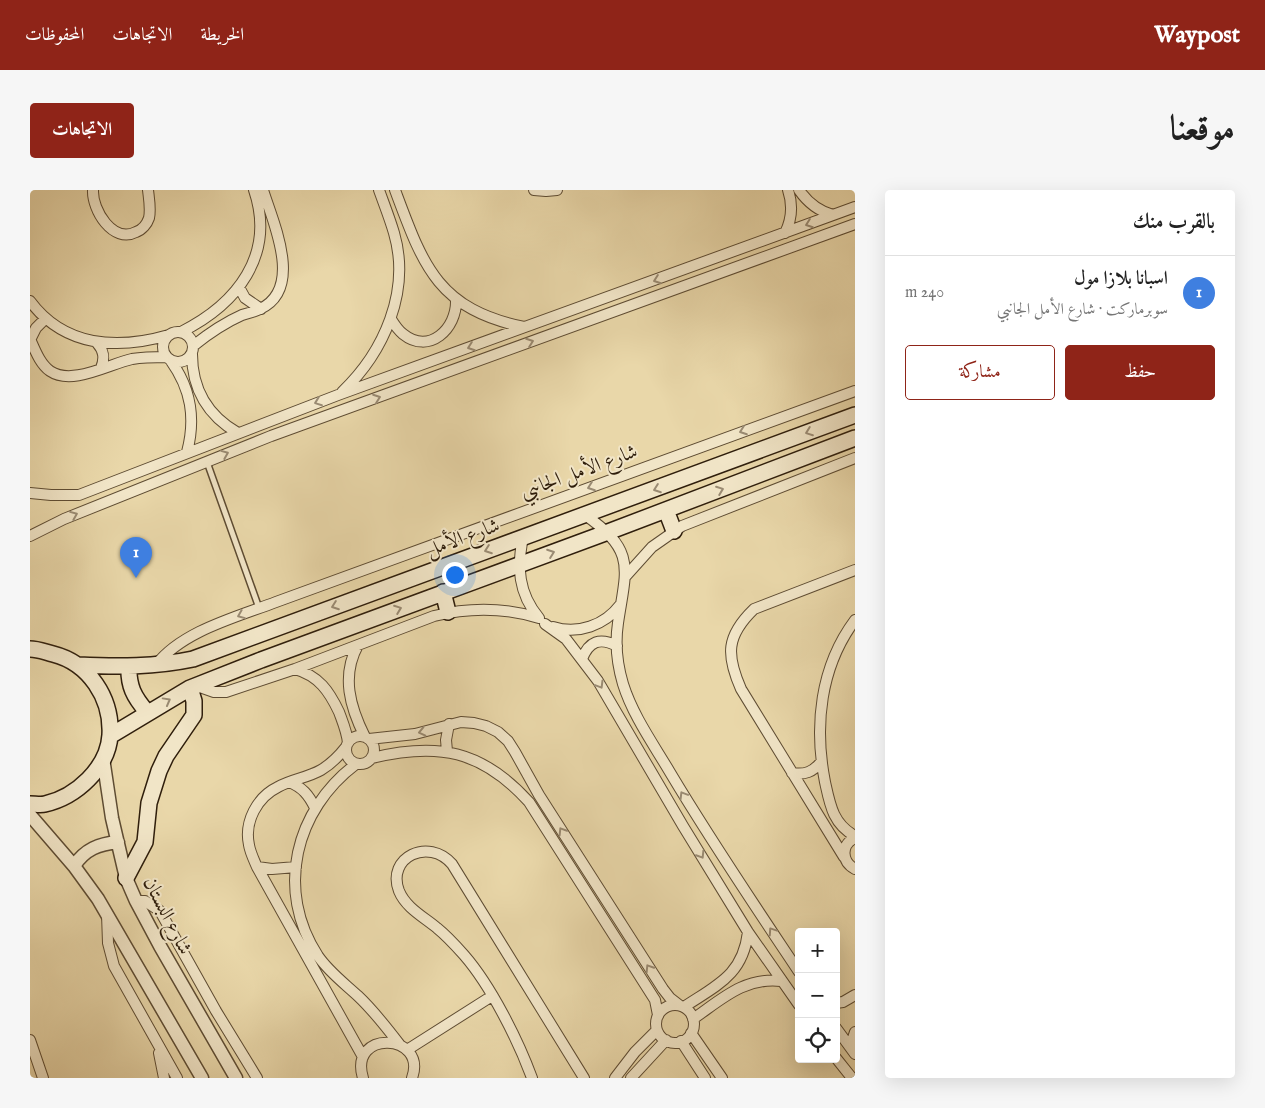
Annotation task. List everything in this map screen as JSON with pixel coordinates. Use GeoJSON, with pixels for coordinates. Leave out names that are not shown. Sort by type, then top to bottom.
{"type":"FeatureCollection","features":[{"type":"Feature","properties":{"kind":"main road","name":"شارع الأمل"},"geometry":{"type":"LineString","coordinates":[[79,665],[138,666],[193,659],[855,415]]}},
{"type":"Feature","properties":{"kind":"main road"},"geometry":{"type":"LineString","coordinates":[[110,736],[193,687],[855,438]]}},
{"type":"Feature","properties":{"kind":"main road"},"geometry":{"type":"LineString","coordinates":[[666,510],[674,531]]}},
{"type":"Feature","properties":{"kind":"main road"},"geometry":{"type":"LineString","coordinates":[[443,592],[448,612]]}},
{"type":"Feature","properties":{"kind":"main road"},"geometry":{"type":"LineString","coordinates":[[30,649],[63,656],[79,665],[93,679],[103,695],[108,713],[110,736],[103,758],[89,780],[69,795],[45,804],[30,804]]}},
{"type":"Feature","properties":{"kind":"main road"},"geometry":{"type":"LineString","coordinates":[[129,666],[130,688],[135,699],[148,712]]}},
{"type":"Feature","properties":{"kind":"main road"},"geometry":{"type":"LineString","coordinates":[[126,878],[145,842],[149,803],[159,771],[166,756],[194,715],[193,687]]}},
{"type":"Feature","properties":{"kind":"street"},"geometry":{"type":"LineString","coordinates":[[91,192],[98,210],[109,227],[117,233],[127,235],[141,230],[147,221],[150,212],[148,190]]}},
{"type":"Feature","properties":{"kind":"street"},"geometry":{"type":"LineString","coordinates":[[30,301],[45,319],[70,333],[98,343],[134,343],[180,332],[212,313],[239,287],[259,245],[261,216],[254,190]]}},
{"type":"Feature","properties":{"kind":"street"},"geometry":{"type":"LineString","coordinates":[[45,319],[36,328],[30,339],[42,364],[54,374],[66,377],[75,376],[133,359],[150,357],[169,359],[176,362],[185,360],[192,350],[220,326],[240,316],[261,309],[274,297],[281,284],[284,264],[263,190]]}},
{"type":"Feature","properties":{"kind":"street"},"geometry":{"type":"LineString","coordinates":[[338,395],[369,361],[391,318],[398,291],[399,262],[394,234],[379,190]]}},
{"type":"Feature","properties":{"kind":"street"},"geometry":{"type":"LineString","coordinates":[[396,190],[423,260],[438,281],[456,300],[489,317],[525,327]]}},
{"type":"Feature","properties":{"kind":"street"},"geometry":{"type":"LineString","coordinates":[[534,190],[557,190]]}},
{"type":"Feature","properties":{"kind":"street"},"geometry":{"type":"LineString","coordinates":[[785,233],[791,215],[788,190]]}},
{"type":"Feature","properties":{"kind":"street"},"geometry":{"type":"LineString","coordinates":[[799,190],[818,209],[834,215]]}},
{"type":"Feature","properties":{"kind":"street"},"geometry":{"type":"LineString","coordinates":[[30,493],[79,495],[338,395],[855,207]]}},
{"type":"Feature","properties":{"kind":"street"},"geometry":{"type":"LineString","coordinates":[[30,536],[64,519],[270,436],[855,224]]}},
{"type":"Feature","properties":{"kind":"street"},"geometry":{"type":"LineString","coordinates":[[259,245],[272,244],[280,247]]}},
{"type":"Feature","properties":{"kind":"street"},"geometry":{"type":"LineString","coordinates":[[239,287],[245,298],[261,309]]}},
{"type":"Feature","properties":{"kind":"street"},"geometry":{"type":"LineString","coordinates":[[615,295],[620,309]]}},
{"type":"Feature","properties":{"kind":"street"},"geometry":{"type":"LineString","coordinates":[[391,318],[404,334],[413,339],[422,341],[432,339],[442,335],[448,328],[456,310],[456,300]]}},
{"type":"Feature","properties":{"kind":"street"},"geometry":{"type":"LineString","coordinates":[[180,332],[189,337],[194,378],[203,400],[218,419],[238,433]]}},
{"type":"Feature","properties":{"kind":"street"},"geometry":{"type":"LineString","coordinates":[[169,335],[163,348],[185,384],[190,404],[192,425],[187,452]]}},
{"type":"Feature","properties":{"kind":"street"},"geometry":{"type":"LineString","coordinates":[[98,343],[104,358],[101,368]]}},
{"type":"Feature","properties":{"kind":"street","name":"شارع الأمل الجانبي"},"geometry":{"type":"LineString","coordinates":[[156,665],[164,654],[182,640],[259,608],[855,391]]}},
{"type":"Feature","properties":{"kind":"street"},"geometry":{"type":"LineString","coordinates":[[625,577],[647,551],[690,522],[855,458]]}},
{"type":"Feature","properties":{"kind":"street"},"geometry":{"type":"LineString","coordinates":[[585,515],[608,532],[620,550],[625,563],[617,646],[619,666],[630,703],[697,817],[795,966]]}},
{"type":"Feature","properties":{"kind":"street"},"geometry":{"type":"LineString","coordinates":[[523,537],[519,578],[524,595],[542,621],[566,639],[598,680],[683,826],[748,932],[795,1000]]}},
{"type":"Feature","properties":{"kind":"street"},"geometry":{"type":"LineString","coordinates":[[849,863],[740,689],[732,669],[730,651],[735,633],[742,620],[754,609],[855,570]]}},
{"type":"Feature","properties":{"kind":"street"},"geometry":{"type":"LineString","coordinates":[[193,687],[208,691],[226,692],[448,612],[490,608],[514,611],[557,628],[582,629],[605,620],[622,603]]}},
{"type":"Feature","properties":{"kind":"street"},"geometry":{"type":"LineString","coordinates":[[855,620],[837,649],[826,679],[820,710],[819,740],[821,762],[832,812],[838,823],[855,837],[844,851],[855,875]]}},
{"type":"Feature","properties":{"kind":"street"},"geometry":{"type":"LineString","coordinates":[[30,639],[50,651],[63,656]]}},
{"type":"Feature","properties":{"kind":"street"},"geometry":{"type":"LineString","coordinates":[[582,659],[585,651],[592,644],[600,641],[609,642],[617,646]]}},
{"type":"Feature","properties":{"kind":"street"},"geometry":{"type":"LineString","coordinates":[[358,645],[350,662],[348,681],[352,705],[367,738],[373,746],[372,758]]}},
{"type":"Feature","properties":{"kind":"street"},"geometry":{"type":"LineString","coordinates":[[295,668],[311,675],[325,686],[330,693],[345,728],[347,755],[356,764]]}},
{"type":"Feature","properties":{"kind":"street"},"geometry":{"type":"LineString","coordinates":[[363,1057],[257,866],[249,845],[248,833],[252,816],[260,801],[268,793],[278,786],[300,780],[321,770],[330,764],[355,737],[367,738],[415,734],[461,722],[486,726],[498,732],[508,741],[663,989],[670,998],[688,1010],[693,1019],[693,1029],[691,1033],[680,1041],[673,1042],[666,1040],[657,1030],[658,1015],[655,1000],[529,802],[516,788],[494,770],[481,763],[448,751],[415,751],[372,758],[367,762],[356,764],[333,784],[315,808],[303,832],[296,867],[298,907],[312,944],[331,972],[370,1008],[404,1048],[413,1062],[415,1075]]}},
{"type":"Feature","properties":{"kind":"street"},"geometry":{"type":"LineString","coordinates":[[448,751],[446,740],[449,724]]}},
{"type":"Feature","properties":{"kind":"street","name":"شارع البستان"},"geometry":{"type":"LineString","coordinates":[[103,758],[109,804],[126,878],[160,946],[236,1078]]}},
{"type":"Feature","properties":{"kind":"street"},"geometry":{"type":"LineString","coordinates":[[792,772],[808,773],[821,762]]}},
{"type":"Feature","properties":{"kind":"street"},"geometry":{"type":"LineString","coordinates":[[516,788],[528,775]]}},
{"type":"Feature","properties":{"kind":"street"},"geometry":{"type":"LineString","coordinates":[[289,782],[302,789],[315,808]]}},
{"type":"Feature","properties":{"kind":"street"},"geometry":{"type":"LineString","coordinates":[[30,815],[74,866],[94,893],[202,1078]]}},
{"type":"Feature","properties":{"kind":"street"},"geometry":{"type":"LineString","coordinates":[[683,826],[697,817]]}},
{"type":"Feature","properties":{"kind":"street"},"geometry":{"type":"LineString","coordinates":[[74,866],[83,854],[89,850],[104,844],[118,842]]}},
{"type":"Feature","properties":{"kind":"street"},"geometry":{"type":"LineString","coordinates":[[532,1078],[513,1034],[476,971],[440,930],[410,907],[399,892],[397,876],[405,860],[413,854],[430,851],[446,857],[452,864],[584,1078]]}},
{"type":"Feature","properties":{"kind":"street"},"geometry":{"type":"LineString","coordinates":[[257,866],[272,869],[296,867]]}},
{"type":"Feature","properties":{"kind":"street"},"geometry":{"type":"LineString","coordinates":[[136,901],[145,901],[160,911],[216,1011],[257,1078]]}},
{"type":"Feature","properties":{"kind":"street"},"geometry":{"type":"LineString","coordinates":[[106,913],[108,943],[114,966],[177,1078]]}},
{"type":"Feature","properties":{"kind":"street"},"geometry":{"type":"LineString","coordinates":[[658,1015],[665,1008],[682,1006],[725,979],[735,970],[744,952],[748,932]]}},
{"type":"Feature","properties":{"kind":"street"},"geometry":{"type":"LineString","coordinates":[[693,1019],[744,985],[756,981],[781,981]]}},
{"type":"Feature","properties":{"kind":"street"},"geometry":{"type":"LineString","coordinates":[[840,1002],[855,995]]}},
{"type":"Feature","properties":{"kind":"street"},"geometry":{"type":"LineString","coordinates":[[404,1048],[492,996]]}},
{"type":"Feature","properties":{"kind":"street"},"geometry":{"type":"LineString","coordinates":[[615,1078],[635,1052],[657,1030]]}},
{"type":"Feature","properties":{"kind":"street"},"geometry":{"type":"LineString","coordinates":[[852,1050],[855,1032]]}},
{"type":"Feature","properties":{"kind":"street"},"geometry":{"type":"LineString","coordinates":[[691,1033],[722,1078]]}},
{"type":"Feature","properties":{"kind":"street"},"geometry":{"type":"LineString","coordinates":[[840,1034],[852,1050]]}},
{"type":"Feature","properties":{"kind":"street"},"geometry":{"type":"LineString","coordinates":[[30,1040],[44,1078]]}},
{"type":"Feature","properties":{"kind":"street"},"geometry":{"type":"LineString","coordinates":[[630,1078],[666,1040]]}},
{"type":"Feature","properties":{"kind":"street"},"geometry":{"type":"LineString","coordinates":[[680,1041],[705,1078]]}},
{"type":"Feature","properties":{"kind":"street"},"geometry":{"type":"LineString","coordinates":[[156,1042],[164,1078]]}},
{"type":"Feature","properties":{"kind":"street"},"geometry":{"type":"LineString","coordinates":[[359,1076],[363,1057],[370,1048],[379,1043],[390,1042],[404,1048]]}},
{"type":"Feature","properties":{"kind":"street"},"geometry":{"type":"LineString","coordinates":[[840,1063],[852,1078]]}},
{"type":"Feature","properties":{"kind":"lane"},"geometry":{"type":"LineString","coordinates":[[207,462],[259,608]]}},
{"type":"Feature","properties":{"kind":"place","name":"اسبانا بلازا مول"},"geometry":{"type":"Point","coordinates":[136,578]}}]}
